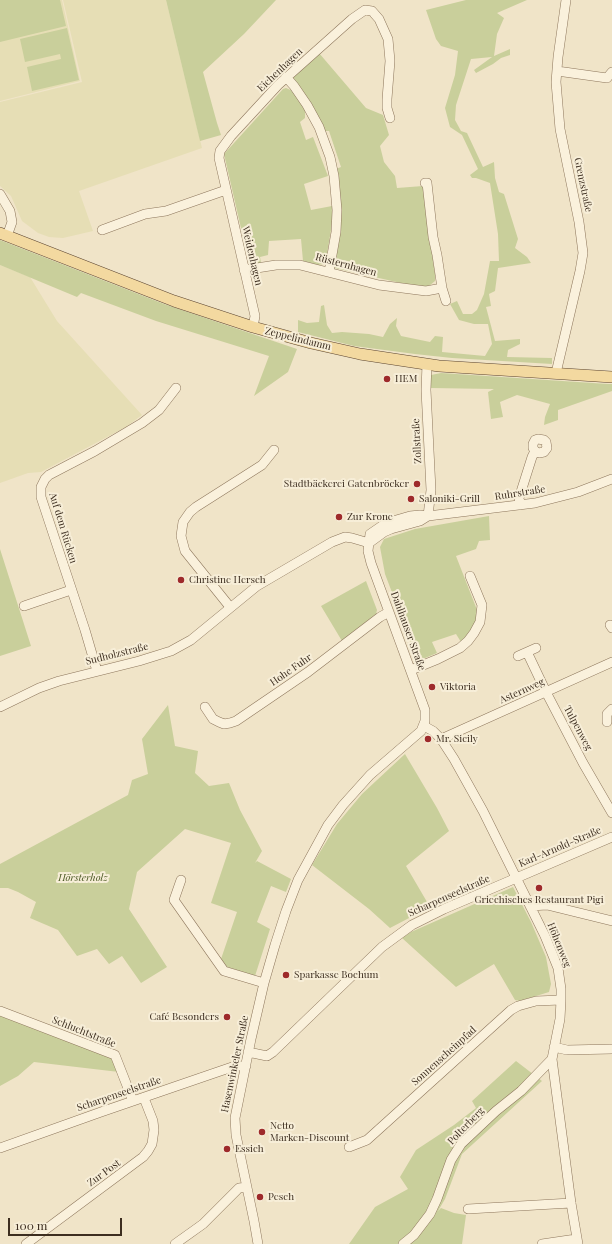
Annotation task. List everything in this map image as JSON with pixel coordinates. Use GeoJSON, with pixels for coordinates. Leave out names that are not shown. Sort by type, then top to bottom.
{"type":"FeatureCollection","features":[{"type":"Feature","properties":{"kind":"main road","name":"Zeppelindamm"},"geometry":{"type":"LineString","coordinates":[[4,235],[174,301],[253,327],[312,343],[360,354],[427,364],[481,369],[612,377]]}},
{"type":"Feature","properties":{"kind":"street","name":"Grenzstraße"},"geometry":{"type":"LineString","coordinates":[[556,374],[583,253],[579,222],[560,129],[556,82],[566,0]]}},
{"type":"Feature","properties":{"kind":"street","name":"Eichenhagen"},"geometry":{"type":"LineString","coordinates":[[219,153],[231,136],[286,78],[352,19],[365,10],[372,11],[379,19],[388,38],[390,61],[387,108],[390,118]]}},
{"type":"Feature","properties":{"kind":"street"},"geometry":{"type":"LineString","coordinates":[[557,71],[606,78],[612,72]]}},
{"type":"Feature","properties":{"kind":"street"},"geometry":{"type":"LineString","coordinates":[[286,78],[294,86],[307,105],[319,127],[330,157],[334,176],[337,210],[336,232],[329,272]]}},
{"type":"Feature","properties":{"kind":"street","name":"Weidenhagen"},"geometry":{"type":"LineString","coordinates":[[219,153],[255,316],[253,327]]}},
{"type":"Feature","properties":{"kind":"street"},"geometry":{"type":"LineString","coordinates":[[425,183],[427,183],[433,237],[442,288],[446,301]]}},
{"type":"Feature","properties":{"kind":"street"},"geometry":{"type":"LineString","coordinates":[[102,230],[145,214],[166,211],[226,190]]}},
{"type":"Feature","properties":{"kind":"street"},"geometry":{"type":"LineString","coordinates":[[0,194],[10,211],[12,222],[4,235]]}},
{"type":"Feature","properties":{"kind":"street","name":"Rüsternhagen"},"geometry":{"type":"LineString","coordinates":[[244,270],[289,264],[300,265],[379,285],[406,290],[426,291],[442,288]]}},
{"type":"Feature","properties":{"kind":"street","name":"Zollstraße"},"geometry":{"type":"LineString","coordinates":[[427,364],[426,390],[431,490],[428,516]]}},
{"type":"Feature","properties":{"kind":"street","name":"Auf dem Rücken"},"geometry":{"type":"LineString","coordinates":[[97,671],[41,497],[41,487],[49,474],[95,451],[142,423],[158,410],[176,388]]}},
{"type":"Feature","properties":{"kind":"street"},"geometry":{"type":"LineString","coordinates":[[230,607],[185,551],[181,536],[183,522],[190,512],[196,507],[262,465],[274,450]]}},
{"type":"Feature","properties":{"kind":"street"},"geometry":{"type":"LineString","coordinates":[[520,505],[519,498],[535,452]]}},
{"type":"Feature","properties":{"kind":"street","name":"Ruhrstraße"},"geometry":{"type":"LineString","coordinates":[[369,543],[384,532],[420,521],[428,516],[547,501],[572,494],[612,479]]}},
{"type":"Feature","properties":{"kind":"street","name":"Sudholzstraße"},"geometry":{"type":"LineString","coordinates":[[0,707],[39,688],[59,681],[139,661],[171,651],[181,646],[212,624],[230,607],[257,586],[332,542],[345,537],[369,543]]}},
{"type":"Feature","properties":{"kind":"street","name":"Dahlhauser Straße"},"geometry":{"type":"LineString","coordinates":[[369,543],[368,551],[371,563],[425,710],[426,717],[424,726]]}},
{"type":"Feature","properties":{"kind":"street"},"geometry":{"type":"LineString","coordinates":[[410,670],[438,659],[460,648],[474,633],[480,622],[482,605],[470,576]]}},
{"type":"Feature","properties":{"kind":"street"},"geometry":{"type":"LineString","coordinates":[[24,606],[71,590]]}},
{"type":"Feature","properties":{"kind":"street","name":"Hohe Fuhr"},"geometry":{"type":"LineString","coordinates":[[205,707],[214,719],[219,722],[224,724],[236,721],[308,672],[380,617],[389,612]]}},
{"type":"Feature","properties":{"kind":"street","name":"Tulpenweg"},"geometry":{"type":"LineString","coordinates":[[518,656],[532,650],[546,692],[583,763],[612,813]]}},
{"type":"Feature","properties":{"kind":"street","name":"Asternweg"},"geometry":{"type":"LineString","coordinates":[[441,739],[612,662]]}},
{"type":"Feature","properties":{"kind":"street"},"geometry":{"type":"LineString","coordinates":[[607,722],[606,714],[612,709]]}},
{"type":"Feature","properties":{"kind":"street","name":"Höhenweg"},"geometry":{"type":"LineString","coordinates":[[424,726],[433,731],[441,739],[485,814],[530,906],[558,968],[561,989],[560,1019],[552,1059],[577,1241],[542,1244]]}},
{"type":"Feature","properties":{"kind":"street","name":"Hasenwinkeler Straße"},"geometry":{"type":"LineString","coordinates":[[258,1244],[235,1127],[236,1108],[264,983],[284,916],[306,864],[328,825],[343,805],[370,775],[414,739],[424,726]]}},
{"type":"Feature","properties":{"kind":"street","name":"Karl-Arnold-Straße"},"geometry":{"type":"LineString","coordinates":[[516,878],[612,837]]}},
{"type":"Feature","properties":{"kind":"street","name":"Scharpenseelstraße"},"geometry":{"type":"LineString","coordinates":[[248,1052],[261,1056],[267,1056],[273,1052],[382,947],[412,924],[516,878]]}},
{"type":"Feature","properties":{"kind":"street"},"geometry":{"type":"LineString","coordinates":[[181,880],[174,900],[224,971],[264,983]]}},
{"type":"Feature","properties":{"kind":"street"},"geometry":{"type":"LineString","coordinates":[[530,906],[547,905],[612,921]]}},
{"type":"Feature","properties":{"kind":"street","name":"Sonnenscheinpfad"},"geometry":{"type":"LineString","coordinates":[[349,1147],[367,1140],[511,1010],[518,1006],[536,1001],[561,1000]]}},
{"type":"Feature","properties":{"kind":"street","name":"Schluchtstraße"},"geometry":{"type":"LineString","coordinates":[[0,1010],[115,1055],[133,1101]]}},
{"type":"Feature","properties":{"kind":"street"},"geometry":{"type":"LineString","coordinates":[[554,1047],[567,1050],[612,1049]]}},
{"type":"Feature","properties":{"kind":"street","name":"Polterberg"},"geometry":{"type":"LineString","coordinates":[[403,1244],[414,1235],[430,1214],[437,1199],[450,1160],[461,1144],[496,1111],[521,1091],[552,1059]]}},
{"type":"Feature","properties":{"kind":"street","name":"Scharpenseelstraße"},"geometry":{"type":"LineString","coordinates":[[0,1148],[235,1066],[246,1066]]}},
{"type":"Feature","properties":{"kind":"street","name":"Zur Post"},"geometry":{"type":"LineString","coordinates":[[26,1244],[148,1152],[152,1144],[154,1130],[153,1122],[144,1098]]}},
{"type":"Feature","properties":{"kind":"street"},"geometry":{"type":"LineString","coordinates":[[175,1244],[203,1224],[239,1188],[247,1187]]}},
{"type":"Feature","properties":{"kind":"street"},"geometry":{"type":"LineString","coordinates":[[468,1209],[571,1203]]}},
{"type":"Feature","properties":{"kind":"shaded area"},"geometry":{"type":"Polygon","coordinates":[[[0,0],[62,0],[80,81],[0,101],[0,0]]]}},
{"type":"Feature","properties":{"kind":"shaded area"},"geometry":{"type":"Polygon","coordinates":[[[63,0],[166,0],[202,148],[79,191],[93,231],[63,238],[49,237],[38,233],[22,221],[11,196],[0,186],[0,102],[82,82],[63,0]]]}},
{"type":"Feature","properties":{"kind":"shaded area"},"geometry":{"type":"Polygon","coordinates":[[[0,265],[30,277],[57,321],[142,415],[126,427],[41,472],[28,473],[0,483],[0,265]]]}},
{"type":"Feature","properties":{"kind":"green space"},"geometry":{"type":"Polygon","coordinates":[[[0,0],[60,0],[66,26],[0,42],[0,0]]]}},
{"type":"Feature","properties":{"kind":"green space"},"geometry":{"type":"Polygon","coordinates":[[[166,0],[276,0],[244,34],[203,72],[221,135],[200,141],[166,0]]]}},
{"type":"Feature","properties":{"kind":"green space"},"geometry":{"type":"Polygon","coordinates":[[[466,0],[527,0],[497,13],[504,18],[497,34],[494,56],[510,49],[510,55],[501,58],[476,73],[474,70],[492,57],[471,59],[456,105],[455,120],[461,131],[467,133],[483,167],[494,162],[495,178],[499,192],[504,194],[518,239],[515,248],[527,257],[531,263],[498,268],[495,291],[489,294],[491,306],[486,307],[495,341],[520,339],[520,344],[508,350],[507,357],[552,358],[552,364],[452,358],[415,354],[354,346],[298,332],[298,320],[307,323],[319,322],[321,306],[324,305],[327,325],[332,333],[342,332],[369,334],[383,337],[390,324],[397,318],[396,326],[401,336],[430,342],[435,336],[443,337],[442,352],[485,356],[492,344],[488,324],[474,324],[459,320],[450,304],[457,301],[463,314],[472,314],[477,310],[484,294],[490,261],[499,261],[498,234],[490,183],[472,178],[470,175],[478,169],[462,135],[450,127],[445,108],[455,75],[458,51],[441,46],[436,39],[426,10],[466,0]]]}},
{"type":"Feature","properties":{"kind":"green space"},"geometry":{"type":"Polygon","coordinates":[[[67,28],[79,80],[32,91],[27,67],[61,59],[60,54],[25,62],[20,39],[67,28]]]}},
{"type":"Feature","properties":{"kind":"green space"},"geometry":{"type":"Polygon","coordinates":[[[319,53],[366,108],[383,115],[389,135],[380,146],[384,162],[395,176],[397,188],[423,186],[435,274],[435,281],[429,286],[414,286],[335,268],[336,169],[341,167],[329,131],[323,131],[313,107],[293,77],[319,53]]]}},
{"type":"Feature","properties":{"kind":"green space"},"geometry":{"type":"Polygon","coordinates":[[[286,88],[293,91],[305,109],[305,118],[300,122],[306,140],[313,137],[328,176],[304,184],[311,210],[332,206],[332,224],[326,260],[323,264],[318,265],[303,261],[301,239],[269,241],[268,255],[260,257],[261,263],[249,263],[224,154],[283,89],[286,88]]]}},
{"type":"Feature","properties":{"kind":"green space"},"geometry":{"type":"Polygon","coordinates":[[[0,240],[164,304],[297,349],[288,372],[254,396],[269,356],[156,321],[81,293],[77,297],[0,265],[0,240]]]}},
{"type":"Feature","properties":{"kind":"green space"},"geometry":{"type":"Polygon","coordinates":[[[441,373],[612,384],[612,391],[558,410],[558,420],[544,425],[545,417],[550,404],[517,395],[500,402],[503,417],[491,419],[488,392],[494,389],[431,388],[431,375],[441,373]]]}},
{"type":"Feature","properties":{"kind":"green space"},"geometry":{"type":"Polygon","coordinates":[[[489,516],[490,540],[479,541],[476,549],[456,556],[479,615],[471,631],[461,642],[456,634],[432,642],[437,653],[418,661],[385,574],[380,547],[384,539],[415,529],[489,516]]]}},
{"type":"Feature","properties":{"kind":"green space"},"geometry":{"type":"Polygon","coordinates":[[[0,549],[31,646],[0,656],[0,549]]]}},
{"type":"Feature","properties":{"kind":"green space"},"geometry":{"type":"Polygon","coordinates":[[[366,581],[377,610],[376,614],[342,641],[321,606],[366,581]]]}},
{"type":"Feature","properties":{"kind":"green space","name":"Hörsterholz"},"geometry":{"type":"Polygon","coordinates":[[[168,705],[175,746],[198,751],[195,773],[209,786],[229,783],[240,810],[262,851],[255,863],[257,861],[291,879],[286,892],[271,886],[257,922],[270,929],[255,976],[227,967],[221,959],[237,912],[211,903],[231,843],[185,829],[137,872],[129,909],[167,967],[141,983],[122,956],[109,964],[97,949],[77,956],[58,930],[30,918],[36,902],[8,888],[0,888],[0,864],[128,795],[132,780],[148,774],[142,739],[168,705]]]}},
{"type":"Feature","properties":{"kind":"green space"},"geometry":{"type":"Polygon","coordinates":[[[405,754],[449,831],[406,866],[430,907],[390,928],[369,909],[312,865],[337,824],[362,794],[405,754]]]}},
{"type":"Feature","properties":{"kind":"green space"},"geometry":{"type":"Polygon","coordinates":[[[513,887],[531,922],[546,957],[551,984],[549,992],[520,1001],[515,1000],[494,964],[456,987],[402,938],[411,932],[513,887]]]}},
{"type":"Feature","properties":{"kind":"green space"},"geometry":{"type":"Polygon","coordinates":[[[0,1014],[110,1056],[119,1072],[34,1062],[18,1076],[0,1086],[0,1014]]]}},
{"type":"Feature","properties":{"kind":"green space"},"geometry":{"type":"Polygon","coordinates":[[[516,1061],[542,1081],[462,1154],[445,1199],[438,1211],[441,1208],[454,1213],[466,1215],[462,1244],[349,1244],[375,1207],[408,1189],[400,1177],[416,1150],[454,1125],[476,1108],[472,1101],[516,1061]]]}},
{"type":"Feature","properties":{"kind":"place","name":"HEM"},"geometry":{"type":"Point","coordinates":[387,379]}},
{"type":"Feature","properties":{"kind":"place","name":"Stadtbäckerei Gatenbröcker"},"geometry":{"type":"Point","coordinates":[417,484]}},
{"type":"Feature","properties":{"kind":"place","name":"Saloniki-Grill"},"geometry":{"type":"Point","coordinates":[411,499]}},
{"type":"Feature","properties":{"kind":"place","name":"Zur Krone"},"geometry":{"type":"Point","coordinates":[339,517]}},
{"type":"Feature","properties":{"kind":"place","name":"Christine Hersch"},"geometry":{"type":"Point","coordinates":[181,580]}},
{"type":"Feature","properties":{"kind":"place","name":"Viktoria"},"geometry":{"type":"Point","coordinates":[432,687]}},
{"type":"Feature","properties":{"kind":"place","name":"Mr. Sicily"},"geometry":{"type":"Point","coordinates":[428,739]}},
{"type":"Feature","properties":{"kind":"place","name":"Griechisches Restaurant Pigi"},"geometry":{"type":"Point","coordinates":[539,888]}},
{"type":"Feature","properties":{"kind":"place","name":"Sparkasse Bochum"},"geometry":{"type":"Point","coordinates":[286,975]}},
{"type":"Feature","properties":{"kind":"place","name":"Café Besonders"},"geometry":{"type":"Point","coordinates":[227,1017]}},
{"type":"Feature","properties":{"kind":"place","name":"Netto Marken-Discount"},"geometry":{"type":"Point","coordinates":[262,1132]}},
{"type":"Feature","properties":{"kind":"place","name":"Essich"},"geometry":{"type":"Point","coordinates":[227,1149]}},
{"type":"Feature","properties":{"kind":"place","name":"Pesch"},"geometry":{"type":"Point","coordinates":[260,1197]}}]}
